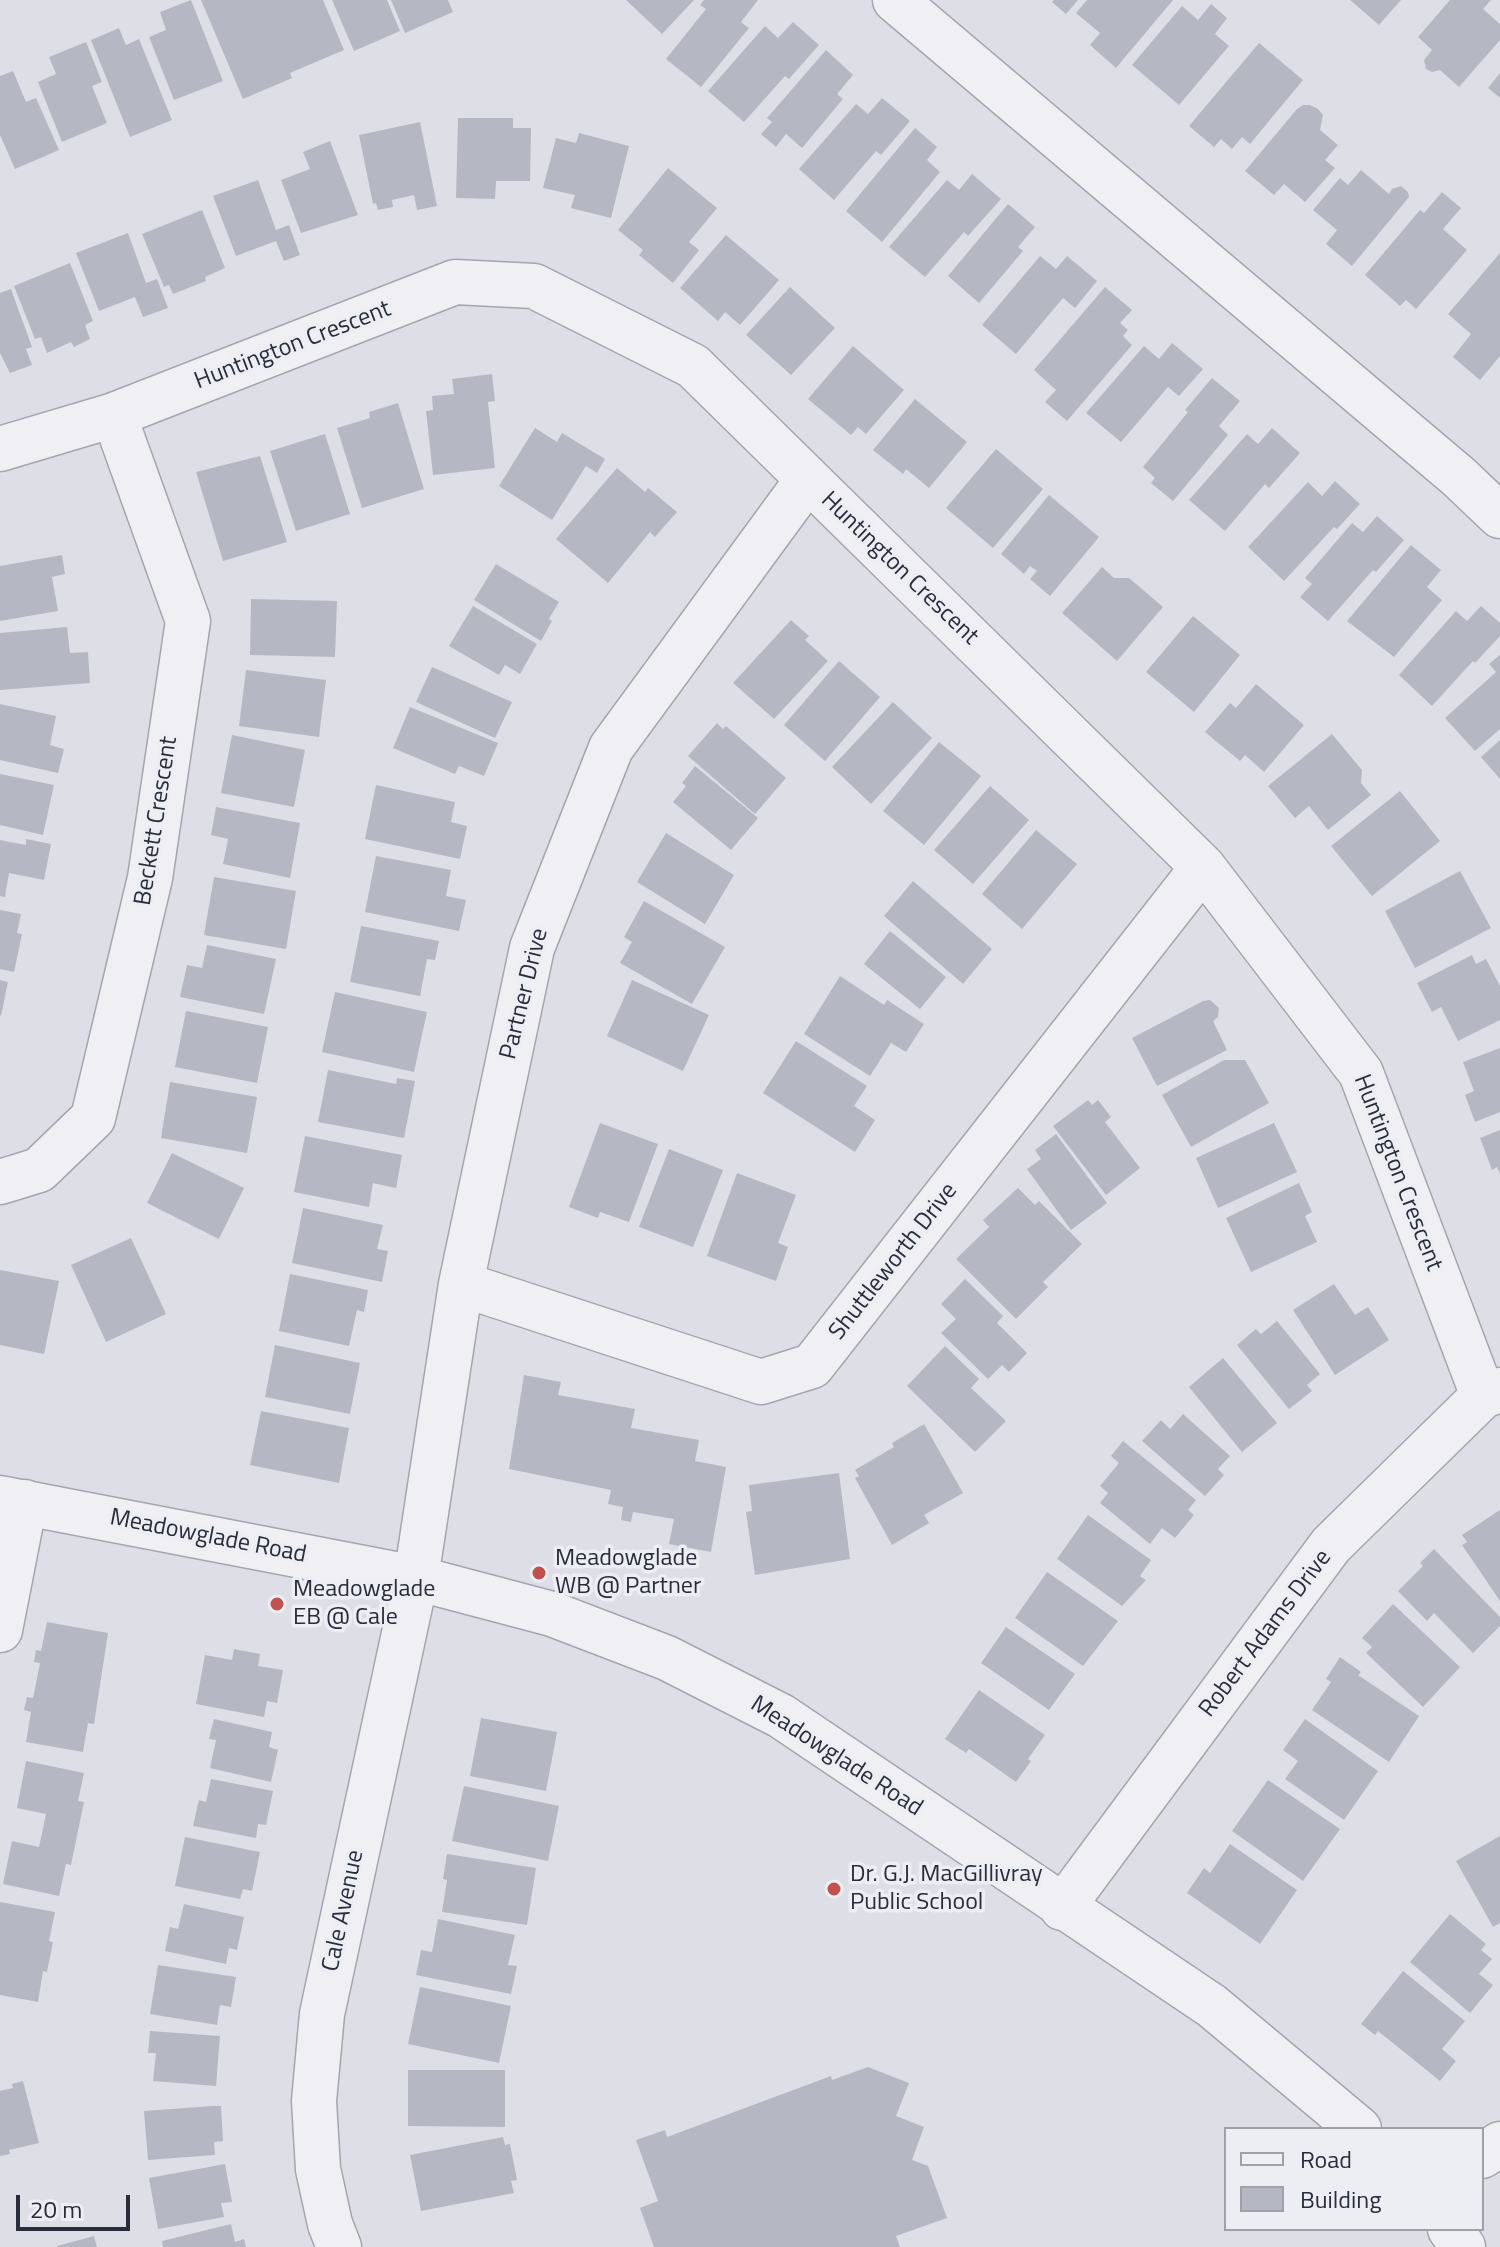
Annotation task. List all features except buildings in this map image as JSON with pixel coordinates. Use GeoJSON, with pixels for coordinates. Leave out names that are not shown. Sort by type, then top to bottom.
{"type":"FeatureCollection","features":[{"type":"Feature","properties":{"kind":"street"},"geometry":{"type":"LineString","coordinates":[[895,0],[1459,477],[1500,516]]}},
{"type":"Feature","properties":{"kind":"street","name":"Huntington Crescent"},"geometry":{"type":"LineString","coordinates":[[0,449],[114,415],[455,282],[534,286],[693,366],[1203,867],[1361,1073],[1492,1393]]}},
{"type":"Feature","properties":{"kind":"street","name":"Beckett Crescent"},"geometry":{"type":"LineString","coordinates":[[0,1182],[39,1170],[93,1118],[153,863],[188,621],[114,415]]}},
{"type":"Feature","properties":{"kind":"street","name":"Partner Drive"},"geometry":{"type":"LineString","coordinates":[[416,1578],[461,1284],[532,948],[611,748],[808,479]]}},
{"type":"Feature","properties":{"kind":"street","name":"Shuttleworth Drive"},"geometry":{"type":"LineString","coordinates":[[461,1284],[761,1382],[812,1366],[1203,867]]}},
{"type":"Feature","properties":{"kind":"street","name":"Robert Adams Drive"},"geometry":{"type":"LineString","coordinates":[[1062,1908],[1331,1545],[1492,1393]]}},
{"type":"Feature","properties":{"kind":"street"},"geometry":{"type":"LineString","coordinates":[[0,1630],[13,1500]]}},
{"type":"Feature","properties":{"kind":"street","name":"Meadowglade Road"},"geometry":{"type":"LineString","coordinates":[[13,1500],[416,1578],[567,1620],[667,1658],[781,1716],[1062,1908],[1212,2006],[1357,2127]]}},
{"type":"Feature","properties":{"kind":"street","name":"Cale Avenue"},"geometry":{"type":"LineString","coordinates":[[339,2247],[330,2224],[318,2169],[314,2101],[322,2014],[416,1578]]}},
{"type":"Feature","properties":{"kind":"place","name":"Meadowglade WB @ Partner"},"geometry":{"type":"Point","coordinates":[539,1573]}},
{"type":"Feature","properties":{"kind":"place","name":"Meadowglade EB @ Cale"},"geometry":{"type":"Point","coordinates":[277,1604]}},
{"type":"Feature","properties":{"kind":"place","name":"Dr. G.J. MacGillivray Public School"},"geometry":{"type":"Point","coordinates":[834,1889]}}]}
